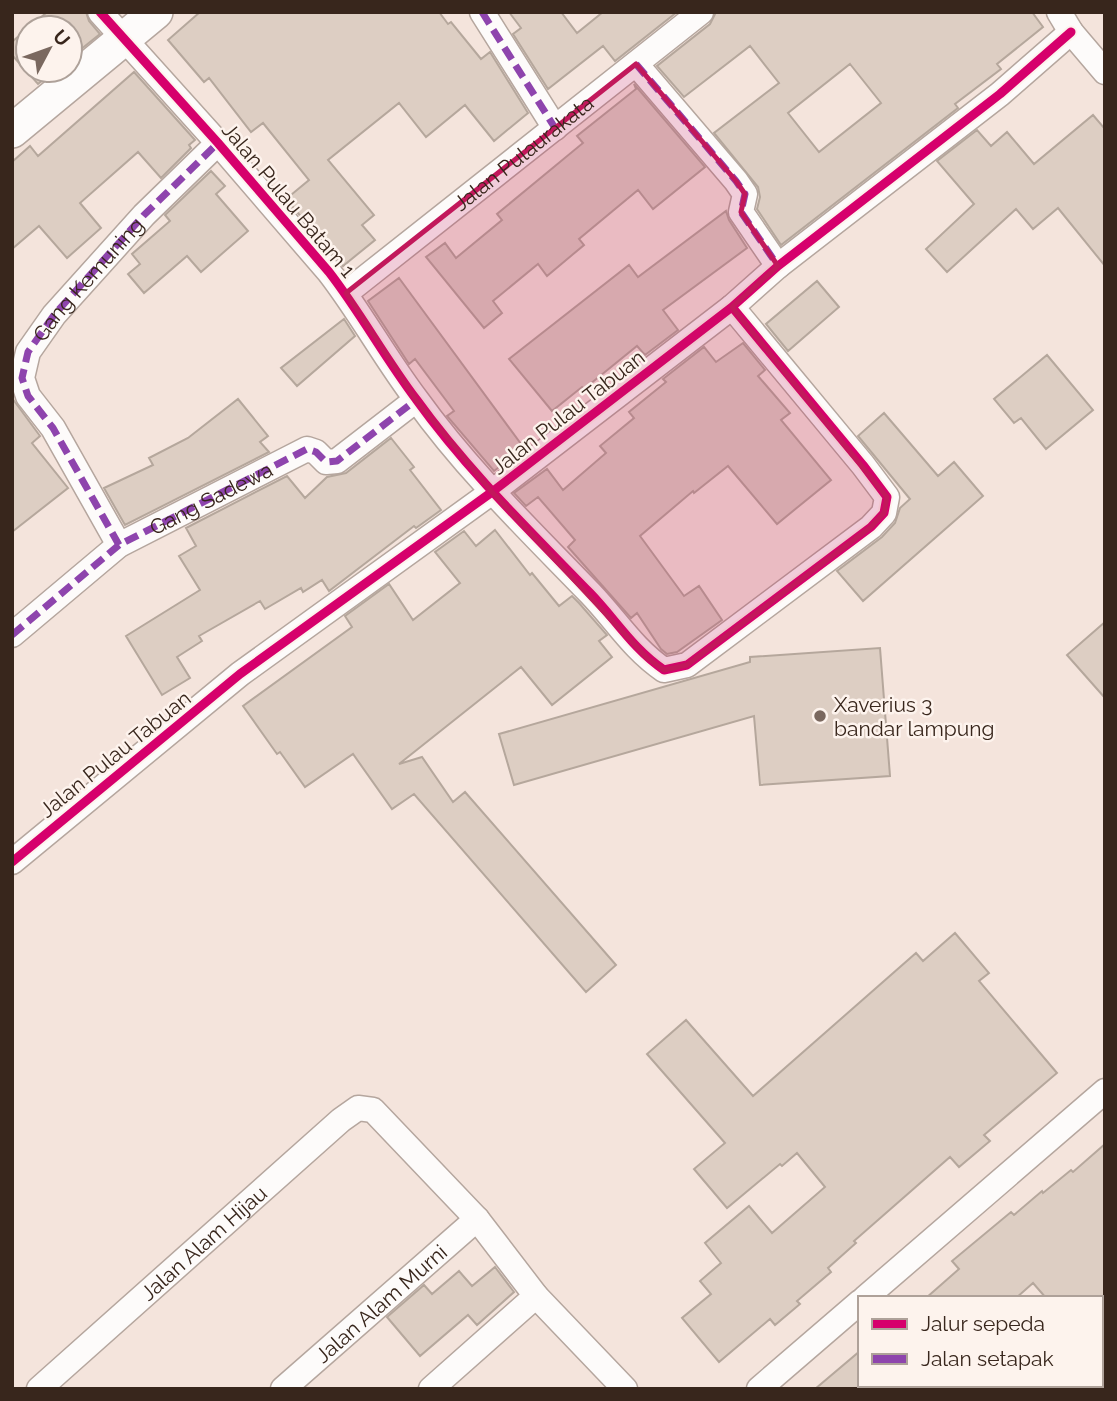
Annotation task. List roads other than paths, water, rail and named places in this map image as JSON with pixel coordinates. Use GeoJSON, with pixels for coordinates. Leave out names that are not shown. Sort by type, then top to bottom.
{"type":"FeatureCollection","features":[{"type":"Feature","properties":{"kind":"street","name":"Jalan Pulau Batam 1"},"geometry":{"type":"LineString","coordinates":[[100,12],[218,143],[345,293],[416,400],[492,492],[597,600],[630,642],[664,670],[687,665],[871,527],[884,513],[887,497],[732,307]]}},
{"type":"Feature","properties":{"kind":"street"},"geometry":{"type":"LineString","coordinates":[[12,131],[156,12]]}},
{"type":"Feature","properties":{"kind":"street"},"geometry":{"type":"LineString","coordinates":[[482,12],[555,128]]}},
{"type":"Feature","properties":{"kind":"street","name":"Jalan Pulaurakata"},"geometry":{"type":"LineString","coordinates":[[345,293],[701,12]]}},
{"type":"Feature","properties":{"kind":"street"},"geometry":{"type":"LineString","coordinates":[[1065,22],[1105,72]]}},
{"type":"Feature","properties":{"kind":"street","name":"Jalan Pulau Tabuan"},"geometry":{"type":"LineString","coordinates":[[12,862],[240,674],[492,492],[732,307],[778,266],[1000,94],[1065,22]]}},
{"type":"Feature","properties":{"kind":"street"},"geometry":{"type":"LineString","coordinates":[[636,64],[736,181],[745,194],[741,212],[778,266]]}},
{"type":"Feature","properties":{"kind":"street","name":"Gang Kemuning"},"geometry":{"type":"LineString","coordinates":[[119,545],[53,428],[28,396],[22,378],[28,352],[54,315],[144,215],[218,143]]}},
{"type":"Feature","properties":{"kind":"street","name":"Gang Sadewa"},"geometry":{"type":"LineString","coordinates":[[12,635],[119,545],[307,449],[316,452],[326,462],[337,461],[416,400]]}},
{"type":"Feature","properties":{"kind":"street"},"geometry":{"type":"LineString","coordinates":[[866,1296],[1105,1091]]}},
{"type":"Feature","properties":{"kind":"street","name":"Jalan Alam Hijau"},"geometry":{"type":"LineString","coordinates":[[38,1389],[341,1120],[358,1108],[373,1110],[477,1219]]}},
{"type":"Feature","properties":{"kind":"street"},"geometry":{"type":"LineString","coordinates":[[477,1219],[536,1296],[625,1389]]}},
{"type":"Feature","properties":{"kind":"street","name":"Jalan Alam Murni"},"geometry":{"type":"LineString","coordinates":[[282,1389],[477,1219]]}},
{"type":"Feature","properties":{"kind":"street"},"geometry":{"type":"LineString","coordinates":[[431,1389],[536,1296]]}},
{"type":"Feature","properties":{"kind":"street"},"geometry":{"type":"LineString","coordinates":[[759,1389],[858,1304]]}},
{"type":"Feature","properties":{"kind":"place","name":"Xaverius 3 bandar lampung"},"geometry":{"type":"Point","coordinates":[820,716]}}]}
